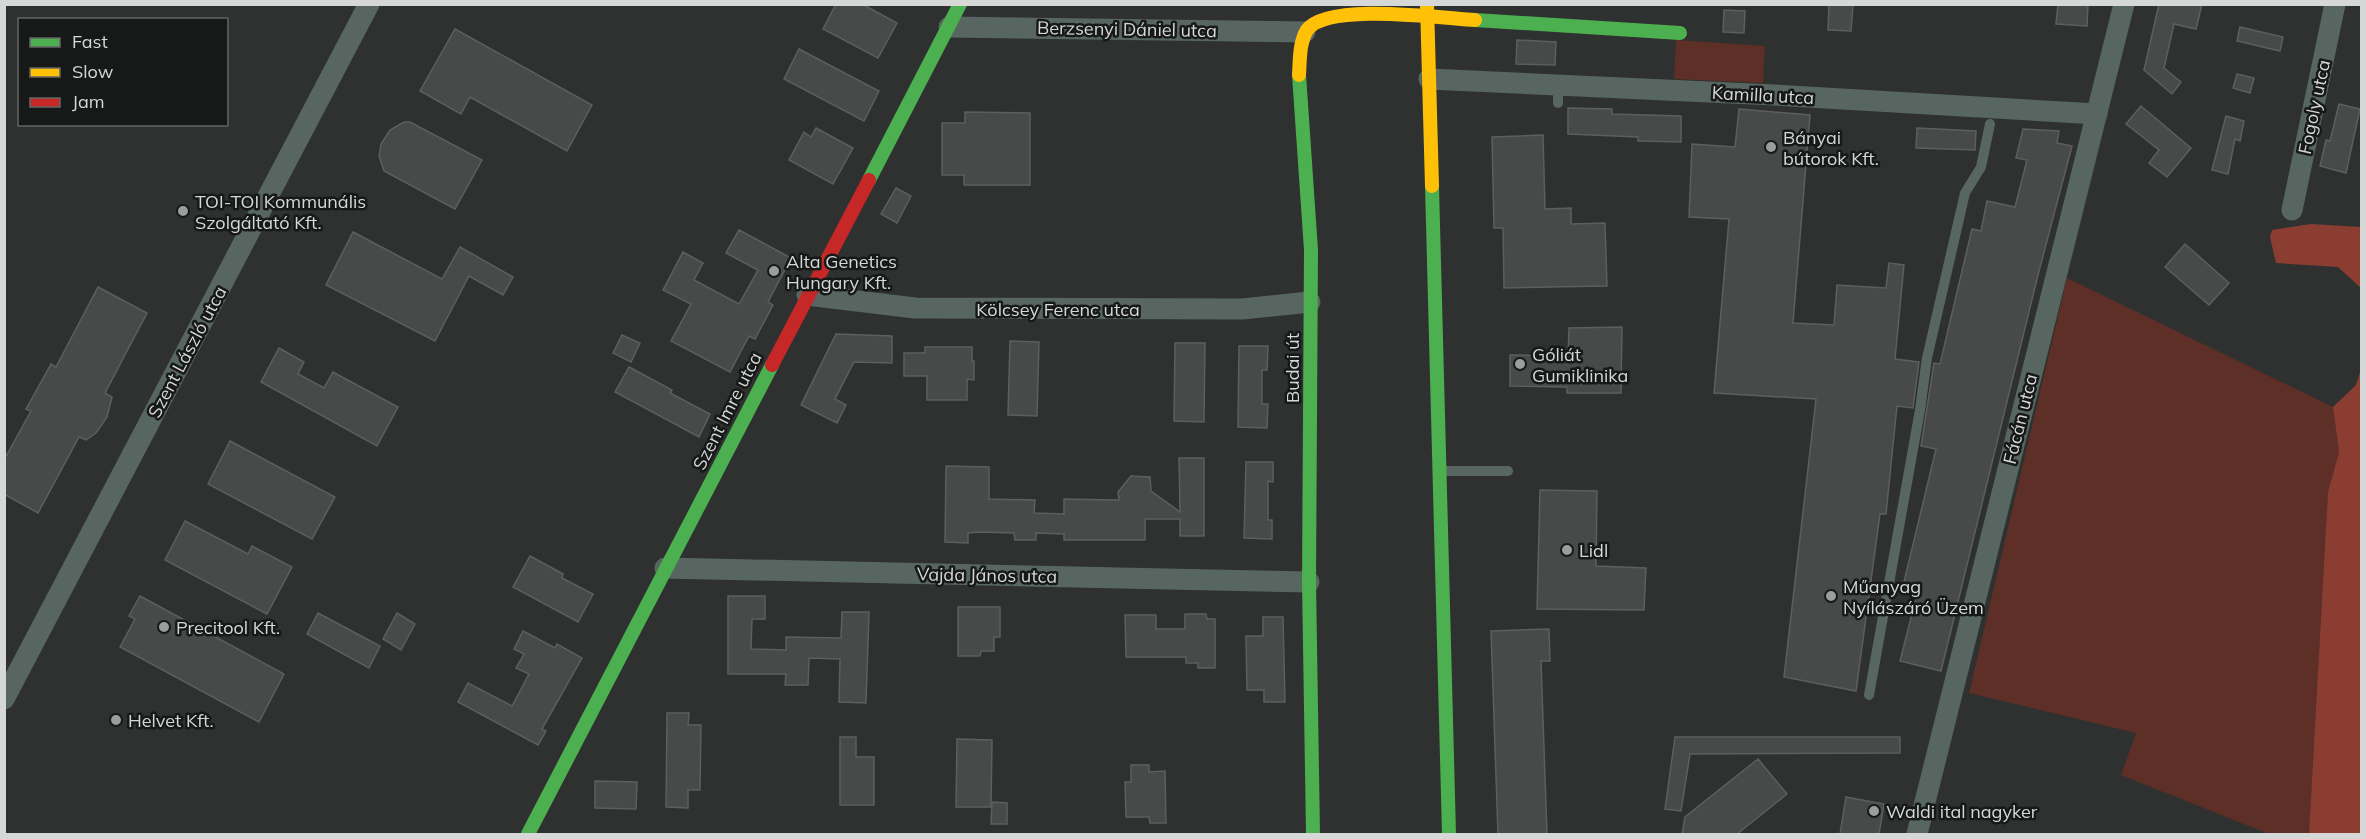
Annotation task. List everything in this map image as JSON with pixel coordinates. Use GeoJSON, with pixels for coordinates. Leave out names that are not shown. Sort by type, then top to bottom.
{"type":"FeatureCollection","features":[{"type":"Feature","properties":{"kind":"street","name":"Szent László utca"},"geometry":{"type":"LineString","coordinates":[[4,699],[369,4]]}},
{"type":"Feature","properties":{"kind":"street","name":"Szent Imre utca"},"geometry":{"type":"LineString","coordinates":[[528,834],[960,4]]}},
{"type":"Feature","properties":{"kind":"street","name":"Fácán utca"},"geometry":{"type":"LineString","coordinates":[[1917,834],[2124,4]]}},
{"type":"Feature","properties":{"kind":"street","name":"Fogoly utca"},"geometry":{"type":"LineString","coordinates":[[2292,210],[2335,4]]}},
{"type":"Feature","properties":{"kind":"street"},"geometry":{"type":"LineString","coordinates":[[1427,11],[1449,834]]}},
{"type":"Feature","properties":{"kind":"street"},"geometry":{"type":"LineString","coordinates":[[1305,32],[1314,22],[1325,16],[1427,11],[1680,33]]}},
{"type":"Feature","properties":{"kind":"street","name":"Berzsenyi Dániel utca"},"geometry":{"type":"LineString","coordinates":[[949,27],[1305,32]]}},
{"type":"Feature","properties":{"kind":"street","name":"Budai út"},"geometry":{"type":"LineString","coordinates":[[1305,32],[1300,52],[1299,77],[1311,250],[1309,582],[1313,834]]}},
{"type":"Feature","properties":{"kind":"street","name":"Kamilla utca"},"geometry":{"type":"LineString","coordinates":[[1429,79],[1558,94],[2097,114]]}},
{"type":"Feature","properties":{"kind":"street","name":"Kölcsey Ferenc utca"},"geometry":{"type":"LineString","coordinates":[[807,295],[915,308],[1242,309],[1310,302]]}},
{"type":"Feature","properties":{"kind":"street","name":"Vajda János utca"},"geometry":{"type":"LineString","coordinates":[[665,568],[1309,582]]}},
{"type":"Feature","properties":{"kind":"lane"},"geometry":{"type":"LineString","coordinates":[[1869,695],[1927,358],[1965,193],[1981,167],[1990,124]]}},
{"type":"Feature","properties":{"kind":"lane"},"geometry":{"type":"LineString","coordinates":[[1440,471],[1508,471]]}},
{"type":"Feature","properties":{"kind":"shaded area"},"geometry":{"type":"Polygon","coordinates":[[[1676,40],[1765,46],[1763,83],[1674,79],[1676,40]]]}},
{"type":"Feature","properties":{"kind":"shaded area"},"geometry":{"type":"Polygon","coordinates":[[[2311,224],[2361,227],[2361,288],[2338,267],[2276,263],[2270,237],[2272,230],[2311,224]]]}},
{"type":"Feature","properties":{"kind":"shaded area"},"geometry":{"type":"Polygon","coordinates":[[[2067,278],[2333,407],[2339,452],[2328,492],[2309,834],[2269,834],[2121,775],[2136,733],[1969,693],[2067,278]]]}},
{"type":"Feature","properties":{"kind":"shaded area"},"geometry":{"type":"Polygon","coordinates":[[[2361,369],[2361,834],[2309,834],[2328,492],[2339,452],[2333,407],[2356,385],[2361,369]]]}},
{"type":"Feature","properties":{"kind":"building"},"geometry":{"type":"Polygon","coordinates":[[[836,4],[862,4],[897,23],[878,58],[823,29],[836,4]]]}},
{"type":"Feature","properties":{"kind":"building"},"geometry":{"type":"Polygon","coordinates":[[[1829,4],[1853,4],[1851,31],[1828,30],[1829,4]]]}},
{"type":"Feature","properties":{"kind":"building"},"geometry":{"type":"Polygon","coordinates":[[[2058,4],[2088,4],[2087,26],[2056,24],[2058,4]]]}},
{"type":"Feature","properties":{"kind":"building"},"geometry":{"type":"Polygon","coordinates":[[[2159,4],[2202,4],[2196,29],[2174,24],[2164,68],[2181,82],[2172,94],[2144,70],[2159,4]]]}},
{"type":"Feature","properties":{"kind":"building"},"geometry":{"type":"Polygon","coordinates":[[[1724,10],[1745,11],[1744,33],[1723,32],[1724,10]]]}},
{"type":"Feature","properties":{"kind":"building"},"geometry":{"type":"Polygon","coordinates":[[[2240,27],[2283,37],[2280,51],[2237,41],[2240,27]]]}},
{"type":"Feature","properties":{"kind":"building"},"geometry":{"type":"Polygon","coordinates":[[[455,29],[592,105],[567,151],[470,97],[461,114],[420,91],[455,29]]]}},
{"type":"Feature","properties":{"kind":"building"},"geometry":{"type":"Polygon","coordinates":[[[1517,40],[1556,42],[1555,65],[1516,64],[1517,40]]]}},
{"type":"Feature","properties":{"kind":"building"},"geometry":{"type":"Polygon","coordinates":[[[799,49],[879,91],[864,121],[784,79],[799,49]]]}},
{"type":"Feature","properties":{"kind":"building"},"geometry":{"type":"Polygon","coordinates":[[[2237,74],[2254,78],[2250,93],[2233,88],[2237,74]]]}},
{"type":"Feature","properties":{"kind":"building"},"geometry":{"type":"Polygon","coordinates":[[[2339,104],[2360,109],[2346,173],[2320,166],[2326,140],[2330,141],[2339,104]]]}},
{"type":"Feature","properties":{"kind":"building"},"geometry":{"type":"Polygon","coordinates":[[[2141,106],[2191,148],[2167,177],[2149,163],[2159,150],[2126,124],[2141,106]]]}},
{"type":"Feature","properties":{"kind":"building"},"geometry":{"type":"Polygon","coordinates":[[[1568,108],[1612,109],[1612,114],[1681,116],[1681,142],[1638,141],[1638,137],[1568,134],[1568,108]]]}},
{"type":"Feature","properties":{"kind":"building"},"geometry":{"type":"Polygon","coordinates":[[[1739,109],[1810,115],[1793,323],[1834,325],[1837,285],[1886,288],[1889,263],[1904,265],[1895,359],[1919,362],[1913,408],[1897,406],[1886,514],[1880,514],[1856,691],[1784,677],[1816,399],[1714,393],[1729,219],[1689,217],[1692,144],[1735,147],[1739,109]]]}},
{"type":"Feature","properties":{"kind":"building"},"geometry":{"type":"Polygon","coordinates":[[[965,112],[1030,113],[1030,185],[964,185],[964,175],[942,175],[942,123],[965,123],[965,112]]]}},
{"type":"Feature","properties":{"kind":"building"},"geometry":{"type":"Polygon","coordinates":[[[2226,116],[2244,121],[2240,141],[2235,139],[2228,174],[2212,170],[2226,116]]]}},
{"type":"Feature","properties":{"kind":"building"},"geometry":{"type":"Polygon","coordinates":[[[404,122],[410,122],[482,160],[455,209],[384,171],[379,156],[381,144],[390,130],[404,122]]]}},
{"type":"Feature","properties":{"kind":"building"},"geometry":{"type":"Polygon","coordinates":[[[816,128],[853,148],[833,184],[789,160],[804,132],[811,137],[816,128]]]}},
{"type":"Feature","properties":{"kind":"building"},"geometry":{"type":"Polygon","coordinates":[[[1917,128],[1976,131],[1975,150],[1916,148],[1917,128]]]}},
{"type":"Feature","properties":{"kind":"building"},"geometry":{"type":"Polygon","coordinates":[[[2023,129],[2059,131],[2057,143],[2072,146],[1941,671],[1900,661],[1917,594],[1902,590],[1936,449],[1921,446],[1934,363],[1940,364],[1972,229],[1981,231],[1987,201],[2015,207],[2027,160],[2016,158],[2023,129]]]}},
{"type":"Feature","properties":{"kind":"building"},"geometry":{"type":"Polygon","coordinates":[[[1543,135],[1545,209],[1571,208],[1571,224],[1605,223],[1607,286],[1504,288],[1503,228],[1494,228],[1492,137],[1543,135]]]}},
{"type":"Feature","properties":{"kind":"building"},"geometry":{"type":"Polygon","coordinates":[[[896,188],[911,196],[897,223],[881,214],[896,188]]]}},
{"type":"Feature","properties":{"kind":"building"},"geometry":{"type":"Polygon","coordinates":[[[739,230],[791,258],[768,302],[773,305],[755,339],[749,336],[730,372],[671,341],[691,304],[663,290],[683,252],[703,263],[694,280],[739,304],[758,270],[726,253],[739,230]]]}},
{"type":"Feature","properties":{"kind":"building"},"geometry":{"type":"Polygon","coordinates":[[[353,232],[442,279],[460,247],[513,277],[503,295],[469,276],[435,341],[326,285],[353,232]]]}},
{"type":"Feature","properties":{"kind":"building"},"geometry":{"type":"Polygon","coordinates":[[[2185,244],[2229,283],[2209,305],[2165,267],[2185,244]]]}},
{"type":"Feature","properties":{"kind":"building"},"geometry":{"type":"Polygon","coordinates":[[[98,287],[147,313],[105,393],[112,397],[107,417],[96,433],[86,440],[79,437],[38,513],[4,494],[4,460],[31,411],[26,409],[51,364],[56,367],[98,287]]]}},
{"type":"Feature","properties":{"kind":"building"},"geometry":{"type":"Polygon","coordinates":[[[1622,327],[1621,393],[1567,393],[1567,387],[1510,386],[1510,355],[1568,356],[1569,328],[1622,327]]]}},
{"type":"Feature","properties":{"kind":"building"},"geometry":{"type":"Polygon","coordinates":[[[836,334],[892,336],[892,363],[854,362],[835,399],[846,405],[837,423],[801,405],[836,334]]]}},
{"type":"Feature","properties":{"kind":"building"},"geometry":{"type":"Polygon","coordinates":[[[622,335],[640,343],[631,362],[613,353],[622,335]]]}},
{"type":"Feature","properties":{"kind":"building"},"geometry":{"type":"Polygon","coordinates":[[[1010,341],[1039,342],[1037,416],[1008,415],[1010,341]]]}},
{"type":"Feature","properties":{"kind":"building"},"geometry":{"type":"Polygon","coordinates":[[[1175,343],[1205,343],[1204,422],[1174,421],[1175,343]]]}},
{"type":"Feature","properties":{"kind":"building"},"geometry":{"type":"Polygon","coordinates":[[[1239,346],[1268,346],[1267,370],[1262,370],[1262,404],[1268,404],[1267,428],[1238,427],[1239,346]]]}},
{"type":"Feature","properties":{"kind":"building"},"geometry":{"type":"Polygon","coordinates":[[[925,347],[972,347],[974,380],[967,379],[967,400],[927,400],[927,376],[904,376],[904,353],[925,353],[925,347]]]}},
{"type":"Feature","properties":{"kind":"building"},"geometry":{"type":"Polygon","coordinates":[[[279,348],[304,362],[298,374],[324,388],[333,372],[398,407],[377,446],[261,382],[279,348]]]}},
{"type":"Feature","properties":{"kind":"building"},"geometry":{"type":"Polygon","coordinates":[[[629,367],[672,390],[670,393],[710,414],[699,437],[615,392],[629,367]]]}},
{"type":"Feature","properties":{"kind":"building"},"geometry":{"type":"Polygon","coordinates":[[[230,441],[335,497],[312,539],[208,484],[230,441]]]}},
{"type":"Feature","properties":{"kind":"building"},"geometry":{"type":"Polygon","coordinates":[[[1179,458],[1204,458],[1204,536],[1180,536],[1180,519],[1145,519],[1145,540],[1064,540],[1064,534],[1036,533],[1036,540],[1015,540],[1014,533],[981,532],[968,533],[968,543],[945,542],[946,466],[989,467],[989,499],[1035,500],[1034,513],[1064,514],[1064,499],[1119,500],[1118,492],[1131,476],[1150,477],[1151,491],[1180,512],[1179,458]]]}},
{"type":"Feature","properties":{"kind":"building"},"geometry":{"type":"Polygon","coordinates":[[[1246,462],[1273,462],[1273,482],[1268,481],[1268,520],[1272,520],[1272,539],[1244,538],[1246,462]]]}},
{"type":"Feature","properties":{"kind":"building","name":"Lidl"},"geometry":{"type":"Polygon","coordinates":[[[1540,490],[1597,491],[1596,566],[1646,568],[1644,610],[1537,609],[1540,490]]]}},
{"type":"Feature","properties":{"kind":"building"},"geometry":{"type":"Polygon","coordinates":[[[185,521],[248,554],[252,546],[292,567],[267,614],[165,560],[185,521]]]}},
{"type":"Feature","properties":{"kind":"building"},"geometry":{"type":"Polygon","coordinates":[[[530,556],[563,574],[562,578],[593,594],[578,622],[513,587],[530,556]]]}},
{"type":"Feature","properties":{"kind":"building"},"geometry":{"type":"Polygon","coordinates":[[[140,596],[284,674],[259,722],[120,647],[135,619],[129,616],[140,596]]]}},
{"type":"Feature","properties":{"kind":"building"},"geometry":{"type":"Polygon","coordinates":[[[728,596],[765,596],[765,619],[752,619],[751,649],[786,650],[786,637],[841,638],[842,612],[869,612],[866,703],[839,702],[840,659],[809,658],[808,685],[785,685],[786,674],[728,674],[728,596]]]}},
{"type":"Feature","properties":{"kind":"building"},"geometry":{"type":"Polygon","coordinates":[[[958,607],[1000,607],[1000,637],[994,637],[994,651],[981,651],[980,656],[958,656],[958,607]]]}},
{"type":"Feature","properties":{"kind":"building"},"geometry":{"type":"Polygon","coordinates":[[[318,613],[380,646],[369,668],[307,634],[318,613]]]}},
{"type":"Feature","properties":{"kind":"building"},"geometry":{"type":"Polygon","coordinates":[[[397,613],[415,624],[401,650],[383,639],[397,613]]]}},
{"type":"Feature","properties":{"kind":"building"},"geometry":{"type":"Polygon","coordinates":[[[1185,614],[1206,614],[1207,619],[1215,619],[1215,668],[1198,668],[1198,663],[1186,663],[1186,657],[1126,657],[1125,615],[1156,615],[1156,629],[1185,629],[1185,614]]]}},
{"type":"Feature","properties":{"kind":"building"},"geometry":{"type":"Polygon","coordinates":[[[1263,617],[1283,617],[1285,702],[1264,702],[1264,690],[1247,690],[1246,636],[1263,636],[1263,617]]]}},
{"type":"Feature","properties":{"kind":"building"},"geometry":{"type":"Polygon","coordinates":[[[1549,629],[1550,661],[1541,661],[1547,834],[1498,834],[1491,631],[1549,629]]]}},
{"type":"Feature","properties":{"kind":"building"},"geometry":{"type":"Polygon","coordinates":[[[523,631],[555,648],[557,644],[582,658],[542,729],[546,731],[538,745],[458,702],[468,683],[512,706],[529,674],[516,668],[524,654],[514,649],[523,631]]]}},
{"type":"Feature","properties":{"kind":"building"},"geometry":{"type":"Polygon","coordinates":[[[667,713],[689,713],[688,725],[701,725],[700,790],[688,790],[688,808],[666,807],[667,713]]]}},
{"type":"Feature","properties":{"kind":"building"},"geometry":{"type":"Polygon","coordinates":[[[840,737],[856,737],[856,757],[874,757],[874,805],[840,805],[840,737]]]}},
{"type":"Feature","properties":{"kind":"building"},"geometry":{"type":"Polygon","coordinates":[[[1675,737],[1900,737],[1900,753],[1690,754],[1681,811],[1665,809],[1675,737]]]}},
{"type":"Feature","properties":{"kind":"building"},"geometry":{"type":"Polygon","coordinates":[[[957,739],[992,740],[991,807],[956,807],[957,739]]]}},
{"type":"Feature","properties":{"kind":"building"},"geometry":{"type":"Polygon","coordinates":[[[1758,759],[1787,794],[1737,834],[1682,834],[1685,817],[1758,759]]]}},
{"type":"Feature","properties":{"kind":"building"},"geometry":{"type":"Polygon","coordinates":[[[1131,765],[1149,765],[1149,772],[1165,771],[1166,823],[1150,823],[1149,817],[1126,817],[1125,782],[1131,782],[1131,765]]]}},
{"type":"Feature","properties":{"kind":"building"},"geometry":{"type":"Polygon","coordinates":[[[595,781],[637,782],[636,809],[595,808],[595,781]]]}},
{"type":"Feature","properties":{"kind":"building"},"geometry":{"type":"Polygon","coordinates":[[[1846,797],[1884,804],[1879,834],[1840,834],[1846,797]]]}},
{"type":"Feature","properties":{"kind":"building"},"geometry":{"type":"Polygon","coordinates":[[[992,802],[1007,803],[1007,824],[991,824],[992,802]]]}},
{"type":"Feature","properties":{"kind":"traffic: fast"},"geometry":{"type":"LineString","coordinates":[[869,180],[960,4]]}},
{"type":"Feature","properties":{"kind":"traffic: fast"},"geometry":{"type":"LineString","coordinates":[[1475,20],[1680,33]]}},
{"type":"Feature","properties":{"kind":"traffic: fast"},"geometry":{"type":"LineString","coordinates":[[1299,75],[1311,250],[1309,582],[1313,834]]}},
{"type":"Feature","properties":{"kind":"traffic: fast"},"geometry":{"type":"LineString","coordinates":[[1432,186],[1449,834]]}},
{"type":"Feature","properties":{"kind":"traffic: fast"},"geometry":{"type":"LineString","coordinates":[[528,834],[772,365]]}},
{"type":"Feature","properties":{"kind":"traffic: slow"},"geometry":{"type":"LineString","coordinates":[[1427,4],[1432,186]]}},
{"type":"Feature","properties":{"kind":"traffic: slow"},"geometry":{"type":"LineString","coordinates":[[1299,75],[1300,52],[1304,35],[1319,21],[1337,16],[1360,14],[1475,20]]}},
{"type":"Feature","properties":{"kind":"traffic: jam"},"geometry":{"type":"LineString","coordinates":[[772,365],[869,180]]}},
{"type":"Feature","properties":{"kind":"place","name":"Bányai bútorok Kft."},"geometry":{"type":"Point","coordinates":[1771,147]}},
{"type":"Feature","properties":{"kind":"place","name":"TOI-TOI Kommunális Szolgáltató Kft."},"geometry":{"type":"Point","coordinates":[183,211]}},
{"type":"Feature","properties":{"kind":"place","name":"Alta Genetics Hungary Kft."},"geometry":{"type":"Point","coordinates":[774,271]}},
{"type":"Feature","properties":{"kind":"place","name":"Góliát Gumiklinika"},"geometry":{"type":"Point","coordinates":[1520,364]}},
{"type":"Feature","properties":{"kind":"place","name":"Lidl"},"geometry":{"type":"Point","coordinates":[1567,550]}},
{"type":"Feature","properties":{"kind":"place","name":"Műanyag Nyílászáró Üzem"},"geometry":{"type":"Point","coordinates":[1831,596]}},
{"type":"Feature","properties":{"kind":"place","name":"Precitool Kft."},"geometry":{"type":"Point","coordinates":[164,627]}},
{"type":"Feature","properties":{"kind":"place","name":"Helvet Kft."},"geometry":{"type":"Point","coordinates":[116,720]}},
{"type":"Feature","properties":{"kind":"place","name":"Waldi ital nagyker"},"geometry":{"type":"Point","coordinates":[1874,811]}}]}
